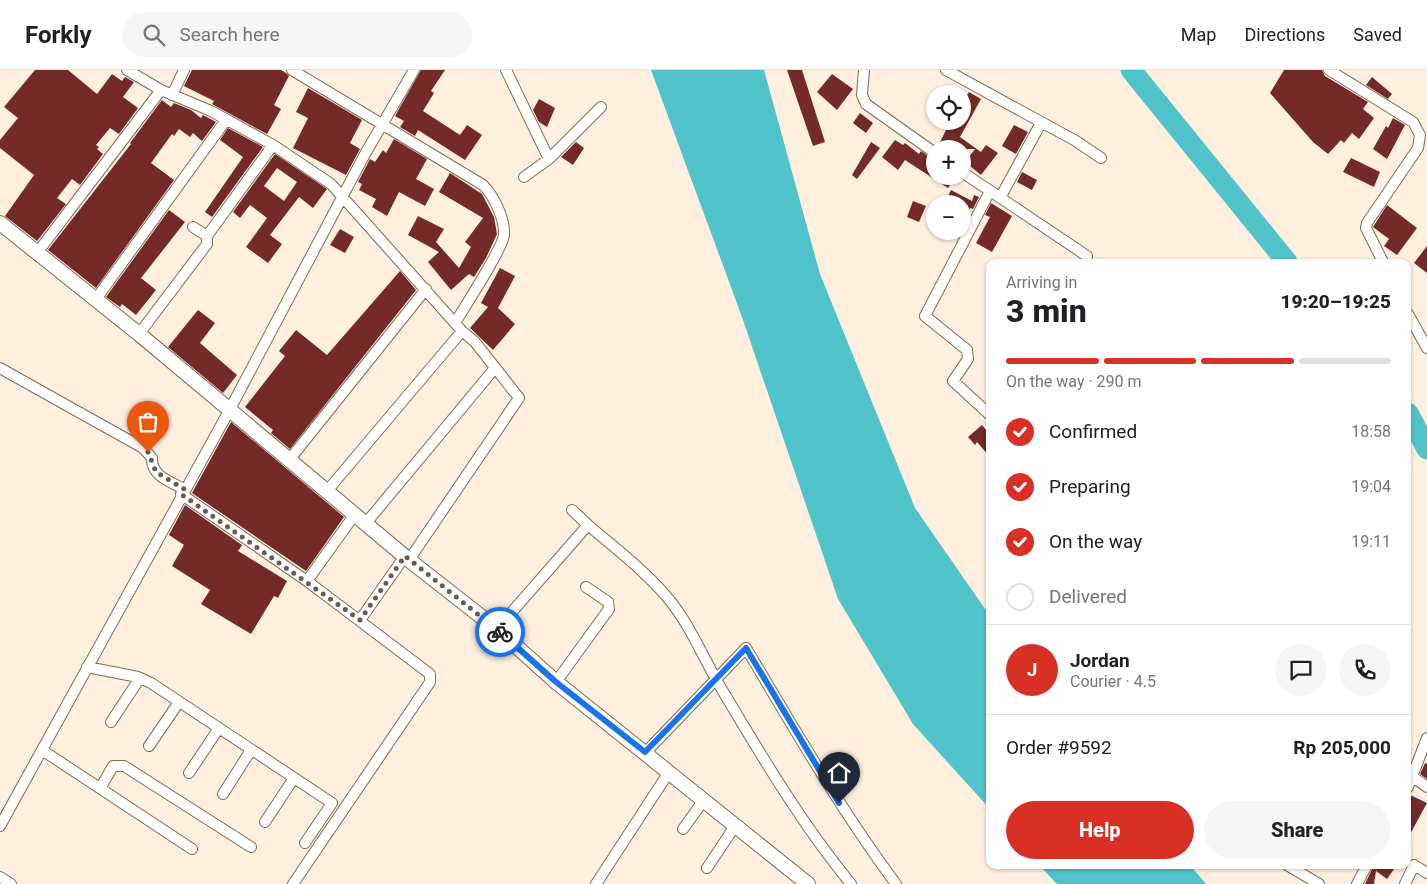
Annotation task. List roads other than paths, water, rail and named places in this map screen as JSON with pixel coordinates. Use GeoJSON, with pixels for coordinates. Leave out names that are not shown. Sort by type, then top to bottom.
{"type":"FeatureCollection","features":[{"type":"Feature","properties":{"kind":"street"},"geometry":{"type":"LineString","coordinates":[[127,70],[160,90],[210,110],[272,145],[331,184],[458,327],[475,342],[520,398],[407,558],[360,620]]}},
{"type":"Feature","properties":{"kind":"street"},"geometry":{"type":"LineString","coordinates":[[172,95],[184,70]]}},
{"type":"Feature","properties":{"kind":"street"},"geometry":{"type":"LineString","coordinates":[[292,70],[483,185],[500,213],[504,237],[458,327],[327,491]]}},
{"type":"Feature","properties":{"kind":"street"},"geometry":{"type":"LineString","coordinates":[[0,826],[182,492],[229,411],[414,70]]}},
{"type":"Feature","properties":{"kind":"street"},"geometry":{"type":"LineString","coordinates":[[506,70],[549,159]]}},
{"type":"Feature","properties":{"kind":"street"},"geometry":{"type":"LineString","coordinates":[[864,70],[862,95],[866,104],[926,147]]}},
{"type":"Feature","properties":{"kind":"street"},"geometry":{"type":"LineString","coordinates":[[946,70],[1101,158]]}},
{"type":"Feature","properties":{"kind":"street"},"geometry":{"type":"LineString","coordinates":[[1334,71],[1413,122],[1420,135],[1418,148],[1367,223],[1366,228],[1382,259]]}},
{"type":"Feature","properties":{"kind":"street"},"geometry":{"type":"LineString","coordinates":[[38,253],[160,90]]}},
{"type":"Feature","properties":{"kind":"street"},"geometry":{"type":"LineString","coordinates":[[524,177],[549,159],[601,107]]}},
{"type":"Feature","properties":{"kind":"street"},"geometry":{"type":"LineString","coordinates":[[96,299],[226,120]]}},
{"type":"Feature","properties":{"kind":"street"},"geometry":{"type":"LineString","coordinates":[[1000,198],[1041,123]]}},
{"type":"Feature","properties":{"kind":"street"},"geometry":{"type":"LineString","coordinates":[[139,334],[208,244],[207,236],[272,145]]}},
{"type":"Feature","properties":{"kind":"street"},"geometry":{"type":"LineString","coordinates":[[971,178],[1087,256],[1086,259]]}},
{"type":"Feature","properties":{"kind":"street"},"geometry":{"type":"LineString","coordinates":[[986,411],[953,381],[968,359],[967,350],[925,316],[990,191]]}},
{"type":"Feature","properties":{"kind":"street"},"geometry":{"type":"LineString","coordinates":[[0,223],[139,334],[407,558],[497,629],[556,682],[808,884]]}},
{"type":"Feature","properties":{"kind":"street"},"geometry":{"type":"LineString","coordinates":[[193,227],[207,236]]}},
{"type":"Feature","properties":{"kind":"street"},"geometry":{"type":"LineString","coordinates":[[290,459],[426,289]]}},
{"type":"Feature","properties":{"kind":"street"},"geometry":{"type":"LineString","coordinates":[[1411,325],[1427,348]]}},
{"type":"Feature","properties":{"kind":"street"},"geometry":{"type":"LineString","coordinates":[[0,368],[143,448],[152,458],[152,466],[156,472],[360,620],[426,669],[430,674],[430,682],[293,884]]}},
{"type":"Feature","properties":{"kind":"street"},"geometry":{"type":"LineString","coordinates":[[366,524],[495,368]]}},
{"type":"Feature","properties":{"kind":"street"},"geometry":{"type":"LineString","coordinates":[[572,510],[588,526],[634,563],[666,595],[697,642],[715,678],[784,792],[851,884]]}},
{"type":"Feature","properties":{"kind":"street"},"geometry":{"type":"LineString","coordinates":[[307,581],[355,514]]}},
{"type":"Feature","properties":{"kind":"street"},"geometry":{"type":"LineString","coordinates":[[497,629],[588,526]]}},
{"type":"Feature","properties":{"kind":"street"},"geometry":{"type":"LineString","coordinates":[[556,682],[608,612],[610,605],[608,602],[586,587]]}},
{"type":"Feature","properties":{"kind":"street"},"geometry":{"type":"LineString","coordinates":[[645,752],[746,648],[830,789],[857,831],[896,884]]}},
{"type":"Feature","properties":{"kind":"street"},"geometry":{"type":"LineString","coordinates":[[87,667],[140,678],[332,803],[305,843]]}},
{"type":"Feature","properties":{"kind":"street"},"geometry":{"type":"LineString","coordinates":[[111,722],[140,678]]}},
{"type":"Feature","properties":{"kind":"street"},"geometry":{"type":"LineString","coordinates":[[149,746],[179,702]]}},
{"type":"Feature","properties":{"kind":"street"},"geometry":{"type":"LineString","coordinates":[[189,773],[219,728]]}},
{"type":"Feature","properties":{"kind":"street"},"geometry":{"type":"LineString","coordinates":[[1411,781],[1427,738]]}},
{"type":"Feature","properties":{"kind":"street"},"geometry":{"type":"LineString","coordinates":[[42,750],[101,787],[192,849]]}},
{"type":"Feature","properties":{"kind":"street"},"geometry":{"type":"LineString","coordinates":[[223,794],[251,750]]}},
{"type":"Feature","properties":{"kind":"street"},"geometry":{"type":"LineString","coordinates":[[101,787],[113,766],[124,766],[250,847]]}},
{"type":"Feature","properties":{"kind":"street"},"geometry":{"type":"LineString","coordinates":[[596,884],[669,772]]}},
{"type":"Feature","properties":{"kind":"street"},"geometry":{"type":"LineString","coordinates":[[1413,777],[1427,787]]}},
{"type":"Feature","properties":{"kind":"street"},"geometry":{"type":"LineString","coordinates":[[265,822],[294,778]]}},
{"type":"Feature","properties":{"kind":"street"},"geometry":{"type":"LineString","coordinates":[[683,829],[704,800]]}},
{"type":"Feature","properties":{"kind":"street"},"geometry":{"type":"LineString","coordinates":[[707,868],[735,826]]}},
{"type":"Feature","properties":{"kind":"street"},"geometry":{"type":"LineString","coordinates":[[1405,884],[1414,865],[1427,873]]}},
{"type":"Feature","properties":{"kind":"street"},"geometry":{"type":"LineString","coordinates":[[1294,869],[1318,884]]}},
{"type":"Feature","properties":{"kind":"street"},"geometry":{"type":"LineString","coordinates":[[1357,884],[1365,869]]}},
{"type":"Feature","properties":{"kind":"street"},"geometry":{"type":"LineString","coordinates":[[0,877],[12,884]]}},
{"type":"Feature","properties":{"kind":"water"},"geometry":{"type":"Polygon","coordinates":[[[651,70],[764,70],[820,274],[915,508],[986,610],[986,805],[913,724],[838,599],[742,317],[651,70]]]}},
{"type":"Feature","properties":{"kind":"water"},"geometry":{"type":"Polygon","coordinates":[[[1043,869],[1193,869],[1206,884],[1057,884],[1043,869]]]}},
{"type":"Feature","properties":{"kind":"waterway"},"geometry":{"type":"LineString","coordinates":[[1131,70],[1285,259]]}},
{"type":"Feature","properties":{"kind":"waterway"},"geometry":{"type":"LineString","coordinates":[[1411,419],[1427,449]]}}]}
